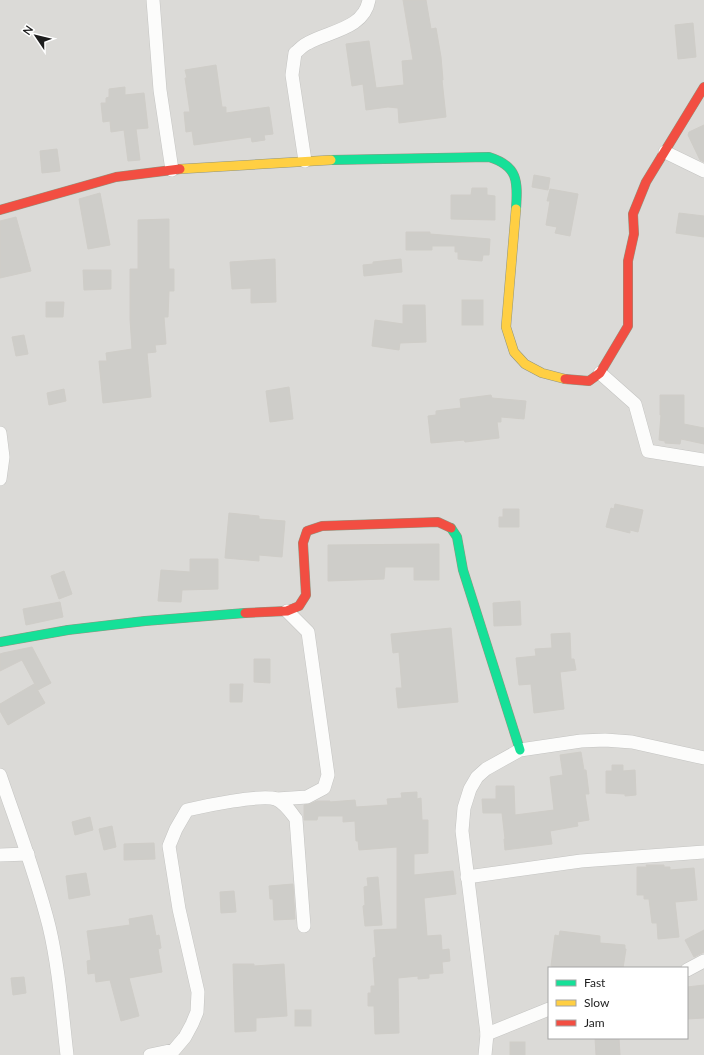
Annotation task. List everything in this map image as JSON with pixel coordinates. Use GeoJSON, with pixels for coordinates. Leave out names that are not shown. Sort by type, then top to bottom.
{"type":"FeatureCollection","features":[{"type":"Feature","properties":{"kind":"street"},"geometry":{"type":"LineString","coordinates":[[153,0],[160,90],[172,170]]}},
{"type":"Feature","properties":{"kind":"street"},"geometry":{"type":"LineString","coordinates":[[305,161],[292,75],[295,53],[307,43],[332,34],[357,21],[368,6],[369,0]]}},
{"type":"Feature","properties":{"kind":"street"},"geometry":{"type":"LineString","coordinates":[[0,210],[116,177],[172,170],[305,161],[489,157],[503,161],[515,175],[518,196],[506,327],[514,352],[525,364],[542,373],[569,380],[589,380],[600,373],[628,326],[628,261],[634,234],[633,214],[646,182],[704,87]]}},
{"type":"Feature","properties":{"kind":"street"},"geometry":{"type":"LineString","coordinates":[[665,152],[704,171]]}},
{"type":"Feature","properties":{"kind":"street"},"geometry":{"type":"LineString","coordinates":[[600,373],[635,404],[648,451],[704,460]]}},
{"type":"Feature","properties":{"kind":"street"},"geometry":{"type":"LineString","coordinates":[[0,433],[3,457],[0,479]]}},
{"type":"Feature","properties":{"kind":"street"},"geometry":{"type":"LineString","coordinates":[[0,642],[68,630],[145,621],[231,613],[287,611],[299,606],[306,595],[303,543],[307,531],[322,526],[438,522],[452,528],[457,537],[463,570],[520,750]]}},
{"type":"Feature","properties":{"kind":"street"},"geometry":{"type":"LineString","coordinates":[[277,800],[307,796],[324,788],[328,775],[308,632],[287,611]]}},
{"type":"Feature","properties":{"kind":"street"},"geometry":{"type":"LineString","coordinates":[[485,1055],[487,1034],[462,831],[464,808],[470,789],[477,777],[520,750],[581,741],[605,740],[632,742],[704,758]]}},
{"type":"Feature","properties":{"kind":"street"},"geometry":{"type":"LineString","coordinates":[[0,775],[28,854],[50,933],[60,984],[67,1055]]}},
{"type":"Feature","properties":{"kind":"street"},"geometry":{"type":"LineString","coordinates":[[150,1055],[174,1050],[184,1038],[197,1012],[198,992],[179,909],[169,846],[176,829],[187,810],[206,805],[266,797],[277,800],[287,806],[296,819],[304,926]]}},
{"type":"Feature","properties":{"kind":"street"},"geometry":{"type":"LineString","coordinates":[[467,877],[581,861],[704,852]]}},
{"type":"Feature","properties":{"kind":"street"},"geometry":{"type":"LineString","coordinates":[[0,855],[28,854]]}},
{"type":"Feature","properties":{"kind":"street"},"geometry":{"type":"LineString","coordinates":[[688,969],[704,961]]}},
{"type":"Feature","properties":{"kind":"street"},"geometry":{"type":"LineString","coordinates":[[487,1034],[548,1009]]}},
{"type":"Feature","properties":{"kind":"shaded area"},"geometry":{"type":"Polygon","coordinates":[[[0,0],[704,0],[704,1055],[0,1055],[0,0]]]}},
{"type":"Feature","properties":{"kind":"building"},"geometry":{"type":"Polygon","coordinates":[[[403,0],[426,0],[431,29],[436,28],[441,57],[446,117],[399,123],[398,108],[388,107],[366,110],[363,84],[352,86],[346,44],[369,41],[376,88],[404,85],[402,61],[413,60],[403,0]]]}},
{"type":"Feature","properties":{"kind":"building"},"geometry":{"type":"Polygon","coordinates":[[[693,23],[696,57],[678,59],[675,25],[693,23]]]}},
{"type":"Feature","properties":{"kind":"building"},"geometry":{"type":"Polygon","coordinates":[[[216,65],[222,107],[226,107],[226,113],[269,107],[273,134],[264,135],[265,140],[252,142],[251,137],[194,145],[192,131],[186,132],[184,112],[190,112],[185,70],[216,65]]]}},
{"type":"Feature","properties":{"kind":"building"},"geometry":{"type":"Polygon","coordinates":[[[125,87],[125,95],[144,93],[148,128],[136,129],[140,160],[128,161],[124,130],[111,132],[110,121],[103,122],[101,103],[106,103],[106,98],[109,97],[109,89],[125,87]]]}},
{"type":"Feature","properties":{"kind":"building"},"geometry":{"type":"Polygon","coordinates":[[[704,125],[704,162],[700,160],[688,135],[689,132],[704,125]]]}},
{"type":"Feature","properties":{"kind":"building"},"geometry":{"type":"Polygon","coordinates":[[[57,149],[60,171],[42,173],[40,151],[57,149]]]}},
{"type":"Feature","properties":{"kind":"building"},"geometry":{"type":"Polygon","coordinates":[[[534,175],[550,178],[548,190],[532,187],[534,175]]]}},
{"type":"Feature","properties":{"kind":"building"},"geometry":{"type":"Polygon","coordinates":[[[472,188],[487,188],[487,195],[495,196],[495,220],[451,219],[451,195],[471,195],[472,188]]]}},
{"type":"Feature","properties":{"kind":"building"},"geometry":{"type":"Polygon","coordinates":[[[550,189],[578,194],[570,236],[555,233],[557,227],[546,225],[550,201],[547,201],[550,189]]]}},
{"type":"Feature","properties":{"kind":"building"},"geometry":{"type":"Polygon","coordinates":[[[100,193],[110,245],[88,249],[79,199],[100,193]]]}},
{"type":"Feature","properties":{"kind":"building"},"geometry":{"type":"Polygon","coordinates":[[[679,213],[704,216],[704,237],[676,233],[679,213]]]}},
{"type":"Feature","properties":{"kind":"building"},"geometry":{"type":"Polygon","coordinates":[[[16,217],[31,271],[0,278],[0,221],[16,217]]]}},
{"type":"Feature","properties":{"kind":"building"},"geometry":{"type":"Polygon","coordinates":[[[169,219],[169,269],[174,269],[174,291],[169,291],[168,317],[164,317],[166,344],[155,345],[156,352],[147,353],[151,397],[103,403],[99,361],[107,361],[106,353],[132,349],[130,319],[130,269],[138,269],[138,220],[169,219]]]}},
{"type":"Feature","properties":{"kind":"building"},"geometry":{"type":"Polygon","coordinates":[[[406,232],[430,232],[430,234],[490,239],[489,255],[483,255],[482,261],[458,259],[458,252],[455,252],[455,246],[432,246],[432,250],[406,250],[406,232]]]}},
{"type":"Feature","properties":{"kind":"building"},"geometry":{"type":"Polygon","coordinates":[[[275,259],[276,302],[251,303],[251,288],[232,289],[230,262],[275,259]]]}},
{"type":"Feature","properties":{"kind":"building"},"geometry":{"type":"Polygon","coordinates":[[[401,259],[402,272],[364,276],[363,265],[373,264],[373,262],[401,259]]]}},
{"type":"Feature","properties":{"kind":"building"},"geometry":{"type":"Polygon","coordinates":[[[83,270],[111,270],[111,289],[84,290],[83,270]]]}},
{"type":"Feature","properties":{"kind":"building"},"geometry":{"type":"Polygon","coordinates":[[[462,300],[483,300],[483,325],[462,325],[462,300]]]}},
{"type":"Feature","properties":{"kind":"building"},"geometry":{"type":"Polygon","coordinates":[[[46,302],[64,302],[63,317],[46,317],[46,302]]]}},
{"type":"Feature","properties":{"kind":"building"},"geometry":{"type":"Polygon","coordinates":[[[403,305],[425,305],[426,342],[400,343],[399,350],[372,346],[375,320],[403,324],[403,305]]]}},
{"type":"Feature","properties":{"kind":"building"},"geometry":{"type":"Polygon","coordinates":[[[24,335],[28,354],[16,356],[12,337],[24,335]]]}},
{"type":"Feature","properties":{"kind":"building"},"geometry":{"type":"Polygon","coordinates":[[[289,387],[293,419],[270,422],[266,391],[289,387]]]}},
{"type":"Feature","properties":{"kind":"building"},"geometry":{"type":"Polygon","coordinates":[[[64,389],[66,401],[49,405],[47,393],[64,389]]]}},
{"type":"Feature","properties":{"kind":"building"},"geometry":{"type":"Polygon","coordinates":[[[491,395],[492,398],[526,401],[524,419],[501,417],[501,422],[497,422],[499,438],[465,442],[464,440],[431,443],[428,416],[436,415],[436,411],[461,408],[460,399],[491,395]]]}},
{"type":"Feature","properties":{"kind":"building"},"geometry":{"type":"Polygon","coordinates":[[[660,395],[684,395],[684,424],[704,428],[704,444],[681,439],[680,444],[665,443],[665,441],[659,440],[661,415],[660,395]]]}},
{"type":"Feature","properties":{"kind":"building"},"geometry":{"type":"Polygon","coordinates":[[[615,504],[643,510],[638,532],[630,530],[630,533],[606,527],[611,508],[614,509],[615,504]]]}},
{"type":"Feature","properties":{"kind":"building"},"geometry":{"type":"Polygon","coordinates":[[[503,509],[519,509],[519,527],[499,527],[499,517],[503,517],[503,509]]]}},
{"type":"Feature","properties":{"kind":"building"},"geometry":{"type":"Polygon","coordinates":[[[229,513],[259,516],[259,519],[285,521],[282,557],[259,555],[259,561],[225,558],[229,513]]]}},
{"type":"Feature","properties":{"kind":"building"},"geometry":{"type":"Polygon","coordinates":[[[439,544],[439,580],[414,580],[414,567],[385,567],[384,579],[328,581],[328,545],[439,544]]]}},
{"type":"Feature","properties":{"kind":"building"},"geometry":{"type":"Polygon","coordinates":[[[190,559],[218,559],[218,589],[182,590],[181,602],[158,601],[161,570],[190,572],[190,559]]]}},
{"type":"Feature","properties":{"kind":"building"},"geometry":{"type":"Polygon","coordinates":[[[64,571],[72,594],[59,599],[51,576],[64,571]]]}},
{"type":"Feature","properties":{"kind":"building"},"geometry":{"type":"Polygon","coordinates":[[[520,601],[521,625],[494,626],[493,603],[520,601]]]}},
{"type":"Feature","properties":{"kind":"building"},"geometry":{"type":"Polygon","coordinates":[[[60,602],[63,617],[26,625],[23,609],[60,602]]]}},
{"type":"Feature","properties":{"kind":"building"},"geometry":{"type":"Polygon","coordinates":[[[451,628],[458,702],[398,708],[396,688],[402,688],[399,652],[393,653],[391,634],[451,628]]]}},
{"type":"Feature","properties":{"kind":"building"},"geometry":{"type":"Polygon","coordinates":[[[570,633],[571,659],[574,659],[576,670],[560,672],[564,709],[534,713],[531,684],[519,685],[516,658],[536,656],[535,649],[552,648],[551,634],[570,633]]]}},
{"type":"Feature","properties":{"kind":"building"},"geometry":{"type":"Polygon","coordinates":[[[32,647],[51,683],[38,690],[22,660],[0,671],[0,654],[32,647]]]}},
{"type":"Feature","properties":{"kind":"building"},"geometry":{"type":"Polygon","coordinates":[[[254,659],[270,659],[270,683],[254,682],[254,659]]]}},
{"type":"Feature","properties":{"kind":"building"},"geometry":{"type":"Polygon","coordinates":[[[34,684],[45,703],[8,725],[0,711],[0,704],[34,684]]]}},
{"type":"Feature","properties":{"kind":"building"},"geometry":{"type":"Polygon","coordinates":[[[230,684],[243,684],[242,702],[230,702],[230,684]]]}},
{"type":"Feature","properties":{"kind":"building"},"geometry":{"type":"Polygon","coordinates":[[[581,752],[584,770],[586,770],[589,794],[585,794],[589,820],[577,822],[578,826],[550,831],[552,844],[505,850],[502,813],[483,813],[482,799],[496,799],[496,786],[514,786],[515,815],[554,810],[550,777],[563,775],[560,755],[581,752]]]}},
{"type":"Feature","properties":{"kind":"building"},"geometry":{"type":"Polygon","coordinates":[[[612,765],[623,765],[623,771],[635,770],[636,795],[625,796],[625,794],[606,793],[606,771],[612,771],[612,765]]]}},
{"type":"Feature","properties":{"kind":"building"},"geometry":{"type":"Polygon","coordinates":[[[417,792],[417,799],[421,798],[422,820],[428,820],[428,853],[414,854],[414,875],[453,871],[456,894],[424,898],[427,936],[441,935],[442,950],[449,949],[450,961],[442,962],[443,973],[429,974],[429,978],[418,979],[418,976],[398,978],[399,1033],[375,1034],[374,1006],[368,1006],[368,993],[371,993],[371,986],[375,986],[373,958],[376,957],[374,930],[397,929],[397,847],[359,850],[358,841],[356,841],[355,821],[343,822],[343,816],[318,816],[317,820],[304,820],[304,805],[317,801],[330,802],[355,800],[356,807],[388,805],[387,799],[402,798],[401,793],[417,792]]]}},
{"type":"Feature","properties":{"kind":"building"},"geometry":{"type":"Polygon","coordinates":[[[90,817],[93,830],[75,835],[72,822],[90,817]]]}},
{"type":"Feature","properties":{"kind":"building"},"geometry":{"type":"Polygon","coordinates":[[[112,826],[116,847],[104,850],[99,829],[112,826]]]}},
{"type":"Feature","properties":{"kind":"building"},"geometry":{"type":"Polygon","coordinates":[[[154,843],[155,859],[124,860],[124,844],[154,843]]]}},
{"type":"Feature","properties":{"kind":"building"},"geometry":{"type":"Polygon","coordinates":[[[646,865],[664,865],[664,867],[670,867],[670,870],[694,868],[697,900],[675,902],[679,937],[658,939],[657,923],[652,923],[649,899],[644,899],[644,895],[637,895],[637,867],[647,867],[646,865]]]}},
{"type":"Feature","properties":{"kind":"building"},"geometry":{"type":"Polygon","coordinates":[[[86,873],[90,895],[69,899],[66,876],[86,873]]]}},
{"type":"Feature","properties":{"kind":"building"},"geometry":{"type":"Polygon","coordinates":[[[378,877],[382,925],[365,926],[363,906],[365,905],[364,887],[368,886],[367,878],[378,877]]]}},
{"type":"Feature","properties":{"kind":"building"},"geometry":{"type":"Polygon","coordinates":[[[293,884],[295,919],[274,920],[273,899],[270,899],[269,886],[293,884]]]}},
{"type":"Feature","properties":{"kind":"building"},"geometry":{"type":"Polygon","coordinates":[[[234,891],[236,912],[221,913],[220,892],[234,891]]]}},
{"type":"Feature","properties":{"kind":"building"},"geometry":{"type":"Polygon","coordinates":[[[152,915],[156,936],[159,935],[161,948],[158,949],[162,972],[129,978],[139,1016],[121,1021],[110,980],[96,982],[95,973],[88,974],[87,961],[91,960],[87,931],[130,925],[129,919],[152,915]]]}},
{"type":"Feature","properties":{"kind":"building"},"geometry":{"type":"Polygon","coordinates":[[[704,930],[704,952],[694,957],[685,940],[704,930]]]}},
{"type":"Feature","properties":{"kind":"building"},"geometry":{"type":"Polygon","coordinates":[[[560,931],[600,936],[600,943],[625,945],[626,949],[623,967],[551,966],[555,935],[559,936],[560,931]]]}},
{"type":"Feature","properties":{"kind":"building"},"geometry":{"type":"Polygon","coordinates":[[[233,964],[254,964],[254,966],[284,964],[287,1016],[256,1018],[256,1031],[235,1032],[233,964]]]}},
{"type":"Feature","properties":{"kind":"building"},"geometry":{"type":"Polygon","coordinates":[[[24,977],[26,993],[13,995],[11,978],[24,977]]]}},
{"type":"Feature","properties":{"kind":"building"},"geometry":{"type":"Polygon","coordinates":[[[704,985],[704,1018],[688,1019],[688,987],[704,985]]]}},
{"type":"Feature","properties":{"kind":"building"},"geometry":{"type":"Polygon","coordinates":[[[295,1010],[311,1010],[311,1026],[295,1026],[295,1010]]]}},
{"type":"Feature","properties":{"kind":"building"},"geometry":{"type":"Polygon","coordinates":[[[595,1039],[619,1039],[620,1055],[596,1055],[595,1039]]]}},
{"type":"Feature","properties":{"kind":"building"},"geometry":{"type":"Polygon","coordinates":[[[510,1042],[525,1042],[525,1055],[510,1055],[510,1042]]]}},
{"type":"Feature","properties":{"kind":"traffic: fast"},"geometry":{"type":"LineString","coordinates":[[331,160],[489,157],[506,165],[511,170],[517,190],[516,209]]}},
{"type":"Feature","properties":{"kind":"traffic: fast"},"geometry":{"type":"LineString","coordinates":[[451,528],[457,537],[463,570],[520,750]]}},
{"type":"Feature","properties":{"kind":"traffic: fast"},"geometry":{"type":"LineString","coordinates":[[0,642],[68,630],[145,621],[245,613]]}},
{"type":"Feature","properties":{"kind":"traffic: slow"},"geometry":{"type":"LineString","coordinates":[[180,169],[331,160]]}},
{"type":"Feature","properties":{"kind":"traffic: slow"},"geometry":{"type":"LineString","coordinates":[[516,209],[506,327],[514,352],[525,364],[542,373],[565,379]]}},
{"type":"Feature","properties":{"kind":"traffic: jam"},"geometry":{"type":"LineString","coordinates":[[565,379],[589,381],[600,373],[628,326],[628,261],[634,234],[633,214],[646,182],[704,87]]}},
{"type":"Feature","properties":{"kind":"traffic: jam"},"geometry":{"type":"LineString","coordinates":[[0,210],[116,177],[180,169]]}},
{"type":"Feature","properties":{"kind":"traffic: jam"},"geometry":{"type":"LineString","coordinates":[[245,613],[287,611],[299,606],[306,595],[303,543],[307,531],[322,526],[438,522],[451,528]]}}]}
